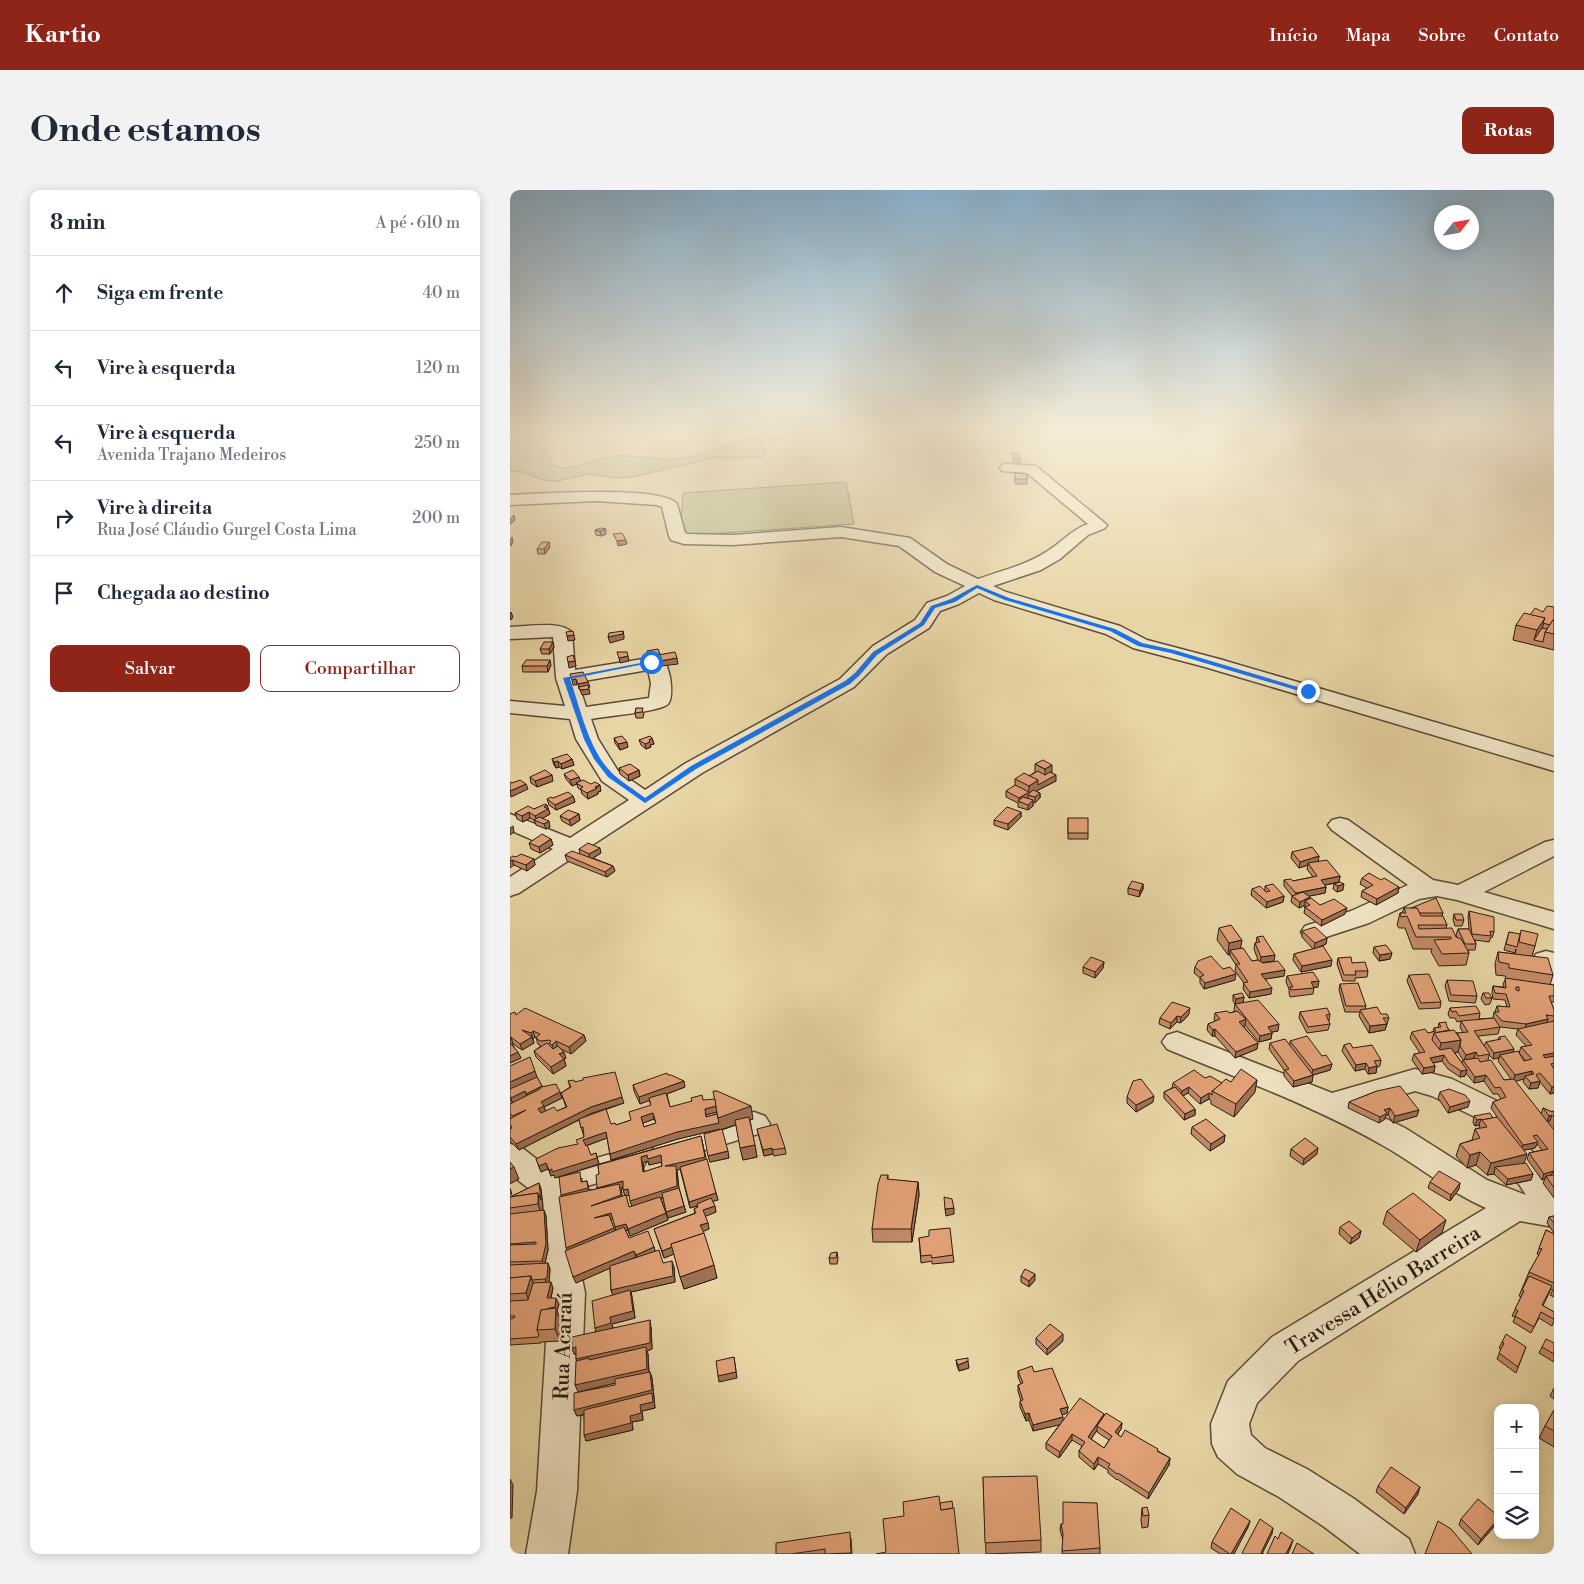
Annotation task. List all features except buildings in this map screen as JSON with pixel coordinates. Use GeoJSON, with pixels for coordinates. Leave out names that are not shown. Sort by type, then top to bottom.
{"type":"FeatureCollection","features":[{"type":"Feature","properties":{"kind":"street"},"geometry":{"type":"LineString","coordinates":[[510,888],[694,768],[847,682],[857,675],[875,654],[922,624],[933,607],[953,600],[977,586],[1034,566],[1054,555],[1082,532],[1099,525],[1061,494]]}},
{"type":"Feature","properties":{"kind":"street"},"geometry":{"type":"LineString","coordinates":[[510,500],[596,496],[660,500],[669,504],[677,536],[689,540],[732,540],[832,532],[887,538],[904,542],[941,568],[1007,599],[1113,630],[1140,644],[1172,651],[1554,764]]}},
{"type":"Feature","properties":{"kind":"street"},"geometry":{"type":"LineString","coordinates":[[510,633],[562,632],[566,678],[578,714],[598,759],[610,776],[645,801]]}},
{"type":"Feature","properties":{"kind":"street"},"geometry":{"type":"LineString","coordinates":[[510,707],[578,714],[658,702],[660,700],[657,664],[651,662],[566,678]]}},
{"type":"Feature","properties":{"kind":"street"},"geometry":{"type":"LineString","coordinates":[[510,821],[572,848]]}},
{"type":"Feature","properties":{"kind":"street"},"geometry":{"type":"LineString","coordinates":[[1340,825],[1426,886],[1461,893],[1551,920]]}},
{"type":"Feature","properties":{"kind":"street"},"geometry":{"type":"LineString","coordinates":[[1461,893],[1554,847]]}},
{"type":"Feature","properties":{"kind":"street"},"geometry":{"type":"LineString","coordinates":[[1314,932],[1360,917],[1413,892],[1434,889]]}},
{"type":"Feature","properties":{"kind":"street"},"geometry":{"type":"LineString","coordinates":[[1546,960],[1554,985]]}},
{"type":"Feature","properties":{"kind":"street"},"geometry":{"type":"LineString","coordinates":[[1177,1042],[1331,1105],[1394,1137],[1475,1189],[1516,1207],[1554,1212]]}},
{"type":"Feature","properties":{"kind":"street"},"geometry":{"type":"LineString","coordinates":[[1331,1105],[1415,1080],[1441,1087],[1486,1108],[1554,1212]]}},
{"type":"Feature","properties":{"kind":"street"},"geometry":{"type":"LineString","coordinates":[[510,1156],[547,1185],[754,1124]]}},
{"type":"Feature","properties":{"kind":"street","name":"Rua Acaraú"},"geometry":{"type":"LineString","coordinates":[[547,1185],[567,1293],[557,1491],[547,1554]]}},
{"type":"Feature","properties":{"kind":"street","name":"Travessa Hélio Barreira"},"geometry":{"type":"LineString","coordinates":[[1394,1554],[1338,1512],[1294,1483],[1251,1461],[1238,1450],[1232,1444],[1230,1424],[1233,1412],[1241,1393],[1285,1349],[1516,1207]]}},
{"type":"Feature","properties":{"kind":"green space"},"geometry":{"type":"Polygon","coordinates":[[[683,494],[848,494],[854,524],[680,536],[683,494]]]}},
{"type":"Feature","properties":{"kind":"route"},"geometry":{"type":"LineString","coordinates":[[651,662],[566,678],[587,739],[598,759],[610,776],[645,801],[694,768],[852,679],[875,654],[922,624],[933,607],[953,600],[977,586],[1007,599],[1113,630],[1140,644],[1172,651],[1238,672],[1308,691]]}}]}
